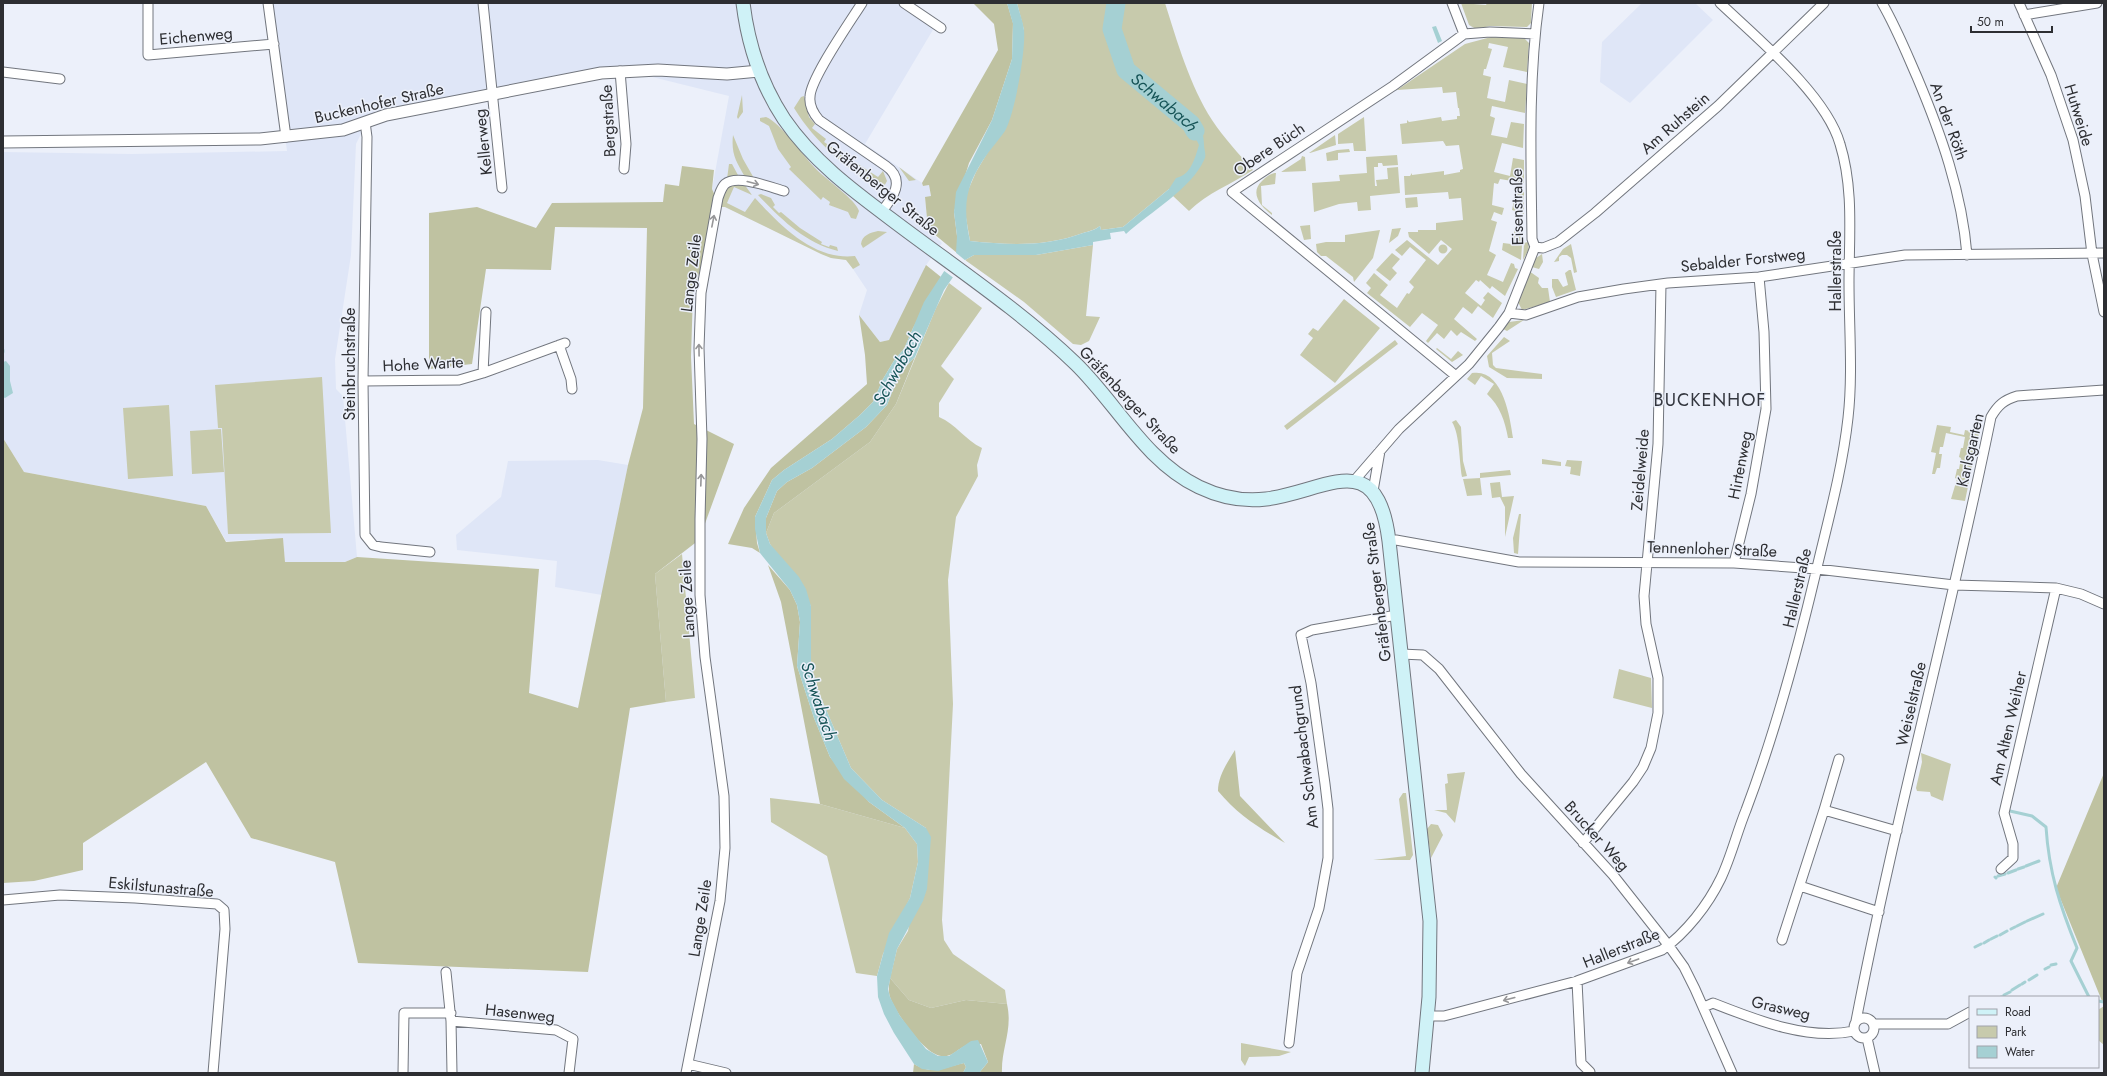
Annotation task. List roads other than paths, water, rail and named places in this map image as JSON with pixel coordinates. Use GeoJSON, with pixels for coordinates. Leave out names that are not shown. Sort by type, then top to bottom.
{"type":"FeatureCollection","features":[{"type":"Feature","properties":{"kind":"main road","name":"Gräfenberger Straße"},"geometry":{"type":"LineString","coordinates":[[743,3],[750,41],[759,71],[780,113],[799,138],[829,170],[881,212],[1040,332],[1076,364],[1151,451],[1174,472],[1200,488],[1230,498],[1258,500],[1286,495],[1335,481],[1354,481],[1363,484],[1372,491],[1383,509],[1389,541],[1430,921],[1427,1016],[1422,1073]]}},
{"type":"Feature","properties":{"kind":"street","name":"Eichenweg"},"geometry":{"type":"LineString","coordinates":[[148,3],[148,55],[274,44]]}},
{"type":"Feature","properties":{"kind":"street"},"geometry":{"type":"LineString","coordinates":[[268,3],[286,137]]}},
{"type":"Feature","properties":{"kind":"street","name":"Kellerweg"},"geometry":{"type":"LineString","coordinates":[[483,3],[502,188]]}},
{"type":"Feature","properties":{"kind":"street"},"geometry":{"type":"LineString","coordinates":[[862,3],[813,83],[810,100],[812,110],[818,120],[886,166],[894,174],[897,181],[895,192],[881,212]]}},
{"type":"Feature","properties":{"kind":"street"},"geometry":{"type":"LineString","coordinates":[[904,3],[941,28]]}},
{"type":"Feature","properties":{"kind":"street"},"geometry":{"type":"LineString","coordinates":[[1452,3],[1464,34],[1490,32],[1534,34]]}},
{"type":"Feature","properties":{"kind":"street","name":"Eisenstraße"},"geometry":{"type":"LineString","coordinates":[[1354,481],[1398,430],[1469,364],[1509,313],[1534,248],[1532,239],[1531,115],[1534,34],[1538,3]]}},
{"type":"Feature","properties":{"kind":"street","name":"Hallerstraße"},"geometry":{"type":"LineString","coordinates":[[1427,1016],[1444,1016],[1577,981],[1662,950],[1669,946],[1694,919],[1706,903],[1721,878],[1773,734],[1798,652],[1842,464],[1848,416],[1849,196],[1847,168],[1840,141],[1832,122],[1814,96],[1720,3]]}},
{"type":"Feature","properties":{"kind":"street","name":"Am Ruhstein"},"geometry":{"type":"LineString","coordinates":[[1534,248],[1542,248],[1558,242],[1595,213],[1707,116],[1824,3]]}},
{"type":"Feature","properties":{"kind":"street","name":"An der Röth"},"geometry":{"type":"LineString","coordinates":[[1882,3],[1902,41],[1927,100],[1948,159],[1960,208],[1967,255]]}},
{"type":"Feature","properties":{"kind":"street","name":"Hutweide"},"geometry":{"type":"LineString","coordinates":[[2019,3],[2050,75],[2073,140],[2085,196],[2092,254],[2104,312]]}},
{"type":"Feature","properties":{"kind":"street"},"geometry":{"type":"LineString","coordinates":[[2024,15],[2097,3]]}},
{"type":"Feature","properties":{"kind":"street","name":"Obere Büch"},"geometry":{"type":"LineString","coordinates":[[1456,376],[1232,192],[1392,86],[1464,34]]}},
{"type":"Feature","properties":{"kind":"street","name":"Buckenhofer Straße"},"geometry":{"type":"LineString","coordinates":[[3,142],[260,139],[286,137],[343,130],[386,115],[573,78],[620,71],[676,70],[727,74],[759,71]]}},
{"type":"Feature","properties":{"kind":"street","name":"Bergstraße"},"geometry":{"type":"LineString","coordinates":[[620,71],[626,144],[624,169]]}},
{"type":"Feature","properties":{"kind":"street"},"geometry":{"type":"LineString","coordinates":[[3,72],[60,79]]}},
{"type":"Feature","properties":{"kind":"street","name":"Steinbruchstraße"},"geometry":{"type":"LineString","coordinates":[[365,122],[367,137],[363,381],[365,535],[372,545],[430,552]]}},
{"type":"Feature","properties":{"kind":"street","name":"Lange Zeile"},"geometry":{"type":"LineString","coordinates":[[687,1069],[720,901],[726,819],[723,783],[705,657],[700,595],[702,439],[699,348],[701,293],[718,198],[725,185],[736,180],[784,191]]}},
{"type":"Feature","properties":{"kind":"street","name":"Sebalder Forstweg"},"geometry":{"type":"LineString","coordinates":[[1509,313],[1526,315],[1578,297],[1661,284],[1759,277],[1849,262],[1905,255],[2104,254]]}},
{"type":"Feature","properties":{"kind":"street","name":"Hirtenweg"},"geometry":{"type":"LineString","coordinates":[[1734,563],[1760,447],[1766,409],[1764,332],[1759,277]]}},
{"type":"Feature","properties":{"kind":"street","name":"Zeidelweide"},"geometry":{"type":"LineString","coordinates":[[1583,843],[1641,770],[1655,731],[1658,706],[1658,685],[1645,615],[1647,562],[1658,444],[1661,284]]}},
{"type":"Feature","properties":{"kind":"street","name":"Hohe Warte"},"geometry":{"type":"LineString","coordinates":[[484,373],[486,312]]}},
{"type":"Feature","properties":{"kind":"street","name":"Hohe Warte"},"geometry":{"type":"LineString","coordinates":[[363,381],[444,381],[484,373],[562,344],[572,389]]}},
{"type":"Feature","properties":{"kind":"street","name":"Karlsgarten"},"geometry":{"type":"LineString","coordinates":[[1954,584],[1991,417],[1996,407],[2006,399],[2018,396],[2104,390]]}},
{"type":"Feature","properties":{"kind":"street","name":"Eisenstraße"},"geometry":{"type":"LineString","coordinates":[[1372,491],[1380,451]]}},
{"type":"Feature","properties":{"kind":"street","name":"Tennenloher Straße"},"geometry":{"type":"LineString","coordinates":[[1389,541],[1396,540],[1519,562],[1734,563],[1817,569],[1954,584],[2056,588],[2081,594],[2104,604]]}},
{"type":"Feature","properties":{"kind":"street","name":"Weiselstraße"},"geometry":{"type":"LineString","coordinates":[[1856,1021],[1897,831],[1954,584]]}},
{"type":"Feature","properties":{"kind":"street","name":"Am Alten Weiher"},"geometry":{"type":"LineString","coordinates":[[2001,869],[2014,858],[2013,844],[2004,812],[2056,588]]}},
{"type":"Feature","properties":{"kind":"street","name":"Am Schwabachgrund"},"geometry":{"type":"LineString","coordinates":[[1289,1043],[1297,973],[1319,908],[1328,858],[1328,809],[1326,790],[1311,683],[1301,635],[1312,630],[1397,615]]}},
{"type":"Feature","properties":{"kind":"street","name":"Brucker Weg"},"geometry":{"type":"LineString","coordinates":[[1401,654],[1423,655],[1439,669],[1521,774],[1613,875],[1669,946],[1684,968],[1704,1007],[1732,1073]]}},
{"type":"Feature","properties":{"kind":"street"},"geometry":{"type":"LineString","coordinates":[[1782,940],[1839,759]]}},
{"type":"Feature","properties":{"kind":"street"},"geometry":{"type":"LineString","coordinates":[[1824,810],[1897,831]]}},
{"type":"Feature","properties":{"kind":"street"},"geometry":{"type":"LineString","coordinates":[[1800,886],[1879,912]]}},
{"type":"Feature","properties":{"kind":"street","name":"Eskilstunastraße"},"geometry":{"type":"LineString","coordinates":[[3,900],[60,895],[135,898],[217,904],[224,910],[225,929],[213,1073]]}},
{"type":"Feature","properties":{"kind":"street"},"geometry":{"type":"LineString","coordinates":[[446,972],[451,1017],[452,1073]]}},
{"type":"Feature","properties":{"kind":"street"},"geometry":{"type":"LineString","coordinates":[[1577,981],[1582,1063],[1590,1072]]}},
{"type":"Feature","properties":{"kind":"street","name":"Grasweg"},"geometry":{"type":"LineString","coordinates":[[1704,1007],[1713,1004],[1759,1020],[1805,1031],[1842,1034],[1854,1031]]}},
{"type":"Feature","properties":{"kind":"street"},"geometry":{"type":"LineString","coordinates":[[403,1073],[404,1013],[451,1017]]}},
{"type":"Feature","properties":{"kind":"street"},"geometry":{"type":"LineString","coordinates":[[1874,1024],[1874,1031],[1867,1038],[1861,1038],[1854,1031],[1856,1021],[1866,1018],[1874,1024],[1948,1024],[1969,1013]]}},
{"type":"Feature","properties":{"kind":"street","name":"Hasenweg"},"geometry":{"type":"LineString","coordinates":[[451,1017],[556,1030],[573,1039],[569,1073]]}},
{"type":"Feature","properties":{"kind":"street"},"geometry":{"type":"LineString","coordinates":[[1867,1038],[1875,1073]]}},
{"type":"Feature","properties":{"kind":"street"},"geometry":{"type":"LineString","coordinates":[[687,1069],[726,1073]]}},
{"type":"Feature","properties":{"kind":"water"},"geometry":{"type":"Polygon","coordinates":[[[1007,3],[1017,3],[1023,23],[1024,39],[1022,66],[1009,122],[1005,131],[988,153],[975,174],[968,194],[966,216],[970,241],[1013,244],[1041,243],[1069,238],[1100,226],[1101,230],[1123,227],[1169,189],[1176,178],[1189,170],[1192,165],[1199,145],[1195,137],[1177,114],[1189,119],[1200,128],[1204,138],[1205,158],[1198,170],[1180,190],[1126,234],[1124,231],[1110,233],[1111,239],[1093,242],[1093,245],[1036,255],[974,255],[965,260],[944,290],[915,357],[900,372],[887,405],[866,427],[812,468],[787,482],[777,491],[766,518],[766,533],[770,544],[799,577],[806,589],[811,606],[811,665],[819,693],[851,768],[882,800],[926,828],[931,837],[927,889],[923,901],[897,949],[888,989],[890,997],[900,1016],[926,1049],[938,1056],[949,1056],[971,1041],[978,1040],[988,1062],[979,1073],[963,1073],[966,1067],[964,1063],[938,1071],[922,1069],[914,1064],[894,1033],[884,1014],[878,997],[877,976],[889,933],[910,898],[918,862],[917,844],[905,828],[869,802],[844,779],[830,757],[814,718],[797,666],[800,622],[797,605],[790,590],[760,553],[755,529],[755,517],[772,480],[784,470],[832,439],[873,402],[883,379],[895,359],[904,349],[924,302],[956,253],[957,236],[954,212],[956,192],[992,120],[1012,59],[1013,24],[1007,3]]]}},
{"type":"Feature","properties":{"kind":"water"},"geometry":{"type":"Polygon","coordinates":[[[1436,26],[1442,41],[1438,43],[1432,27],[1436,26]]]}},
{"type":"Feature","properties":{"kind":"water"},"geometry":{"type":"Polygon","coordinates":[[[6,361],[10,366],[10,381],[13,393],[5,398],[3,397],[3,362],[6,361]]]}},
{"type":"Feature","properties":{"kind":"waterway","name":"Schwabach"},"geometry":{"type":"LineString","coordinates":[[1116,3],[1112,29],[1126,70],[1191,124],[1195,131]]}},
{"type":"Feature","properties":{"kind":"waterway"},"geometry":{"type":"LineString","coordinates":[[2010,811],[2032,816],[2046,827],[2047,844],[2056,889],[2065,918],[2077,948],[2071,961],[2088,996]]}},
{"type":"Feature","properties":{"kind":"waterway"},"geometry":{"type":"LineString","coordinates":[[2026,866],[2039,861]]}},
{"type":"Feature","properties":{"kind":"waterway"},"geometry":{"type":"LineString","coordinates":[[2018,869],[2024,867]]}},
{"type":"Feature","properties":{"kind":"waterway"},"geometry":{"type":"LineString","coordinates":[[2008,873],[2016,870]]}},
{"type":"Feature","properties":{"kind":"waterway"},"geometry":{"type":"LineString","coordinates":[[1998,876],[2005,874]]}},
{"type":"Feature","properties":{"kind":"waterway"},"geometry":{"type":"LineString","coordinates":[[2027,921],[2043,914]]}},
{"type":"Feature","properties":{"kind":"waterway"},"geometry":{"type":"LineString","coordinates":[[2017,926],[2025,922]]}},
{"type":"Feature","properties":{"kind":"waterway"},"geometry":{"type":"LineString","coordinates":[[2011,929],[2015,927]]}},
{"type":"Feature","properties":{"kind":"waterway"},"geometry":{"type":"LineString","coordinates":[[2000,935],[2007,931]]}},
{"type":"Feature","properties":{"kind":"waterway"},"geometry":{"type":"LineString","coordinates":[[1991,939],[1997,936]]}},
{"type":"Feature","properties":{"kind":"waterway"},"geometry":{"type":"LineString","coordinates":[[1984,943],[1989,940]]}},
{"type":"Feature","properties":{"kind":"waterway"},"geometry":{"type":"LineString","coordinates":[[1975,947],[1981,944]]}},
{"type":"Feature","properties":{"kind":"waterway"},"geometry":{"type":"LineString","coordinates":[[2051,965],[2056,964]]}},
{"type":"Feature","properties":{"kind":"waterway"},"geometry":{"type":"LineString","coordinates":[[2045,969],[2049,967]]}},
{"type":"Feature","properties":{"kind":"waterway"},"geometry":{"type":"LineString","coordinates":[[2029,980],[2037,975]]}},
{"type":"Feature","properties":{"kind":"waterway"},"geometry":{"type":"LineString","coordinates":[[2012,990],[2020,985]]}},
{"type":"Feature","properties":{"kind":"waterway"},"geometry":{"type":"LineString","coordinates":[[2004,995],[2010,992]]}},
{"type":"Feature","properties":{"kind":"waterway"},"geometry":{"type":"LineString","coordinates":[[2099,1001],[2104,1002]]}},
{"type":"Feature","properties":{"kind":"district","name":"BUCKENHOF"},"geometry":{"type":"Point","coordinates":[1710,400]}}]}
